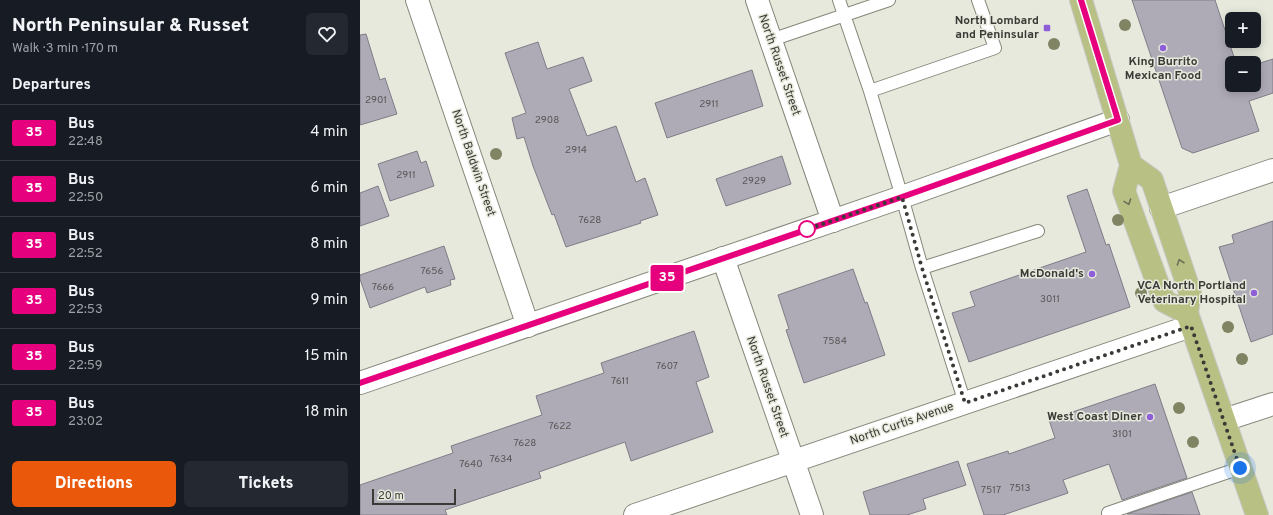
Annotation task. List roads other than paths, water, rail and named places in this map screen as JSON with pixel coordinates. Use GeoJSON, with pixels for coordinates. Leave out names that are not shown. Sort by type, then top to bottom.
{"type":"FeatureCollection","features":[{"type":"Feature","properties":{"kind":"main road"},"geometry":{"type":"LineString","coordinates":[[1081,0],[1131,165],[1124,191],[1164,301],[1189,320]]}},
{"type":"Feature","properties":{"kind":"main road"},"geometry":{"type":"LineString","coordinates":[[1131,165],[1152,180],[1190,292],[1189,320],[1257,515]]}},
{"type":"Feature","properties":{"kind":"street","name":"North Baldwin Street"},"geometry":{"type":"LineString","coordinates":[[417,0],[528,326]]}},
{"type":"Feature","properties":{"kind":"street","name":"North Russet Street"},"geometry":{"type":"LineString","coordinates":[[757,0],[833,221]]}},
{"type":"Feature","properties":{"kind":"street"},"geometry":{"type":"LineString","coordinates":[[360,383],[833,221],[1118,120]]}},
{"type":"Feature","properties":{"kind":"street"},"geometry":{"type":"LineString","coordinates":[[1161,208],[1273,170]]}},
{"type":"Feature","properties":{"kind":"street","name":"North Russet Street"},"geometry":{"type":"LineString","coordinates":[[723,258],[812,515]]}},
{"type":"Feature","properties":{"kind":"street","name":"North Curtis Avenue"},"geometry":{"type":"LineString","coordinates":[[635,515],[965,403],[1189,320]]}},
{"type":"Feature","properties":{"kind":"street"},"geometry":{"type":"LineString","coordinates":[[1224,420],[1273,404]]}},
{"type":"Feature","properties":{"kind":"lane"},"geometry":{"type":"LineString","coordinates":[[839,0],[870,91],[922,268],[965,403]]}},
{"type":"Feature","properties":{"kind":"lane"},"geometry":{"type":"LineString","coordinates":[[771,40],[889,0]]}},
{"type":"Feature","properties":{"kind":"lane"},"geometry":{"type":"LineString","coordinates":[[870,91],[995,48],[978,0]]}},
{"type":"Feature","properties":{"kind":"lane"},"geometry":{"type":"LineString","coordinates":[[922,268],[1038,231]]}},
{"type":"Feature","properties":{"kind":"lane"},"geometry":{"type":"LineString","coordinates":[[1108,514],[1240,468]]}},
{"type":"Feature","properties":{"kind":"place","name":"North Lombard and Peninsular"},"geometry":{"type":"Point","coordinates":[1047,28]}},
{"type":"Feature","properties":{"kind":"place","name":"King Burrito Mexican Food"},"geometry":{"type":"Point","coordinates":[1163,48]}},
{"type":"Feature","properties":{"kind":"place","name":"McDonald's"},"geometry":{"type":"Point","coordinates":[1092,274]}},
{"type":"Feature","properties":{"kind":"place","name":"VCA North Portland Veterinary Hospital"},"geometry":{"type":"Point","coordinates":[1254,293]}},
{"type":"Feature","properties":{"kind":"place","name":"West Coast Diner"},"geometry":{"type":"Point","coordinates":[1150,417]}}]}
